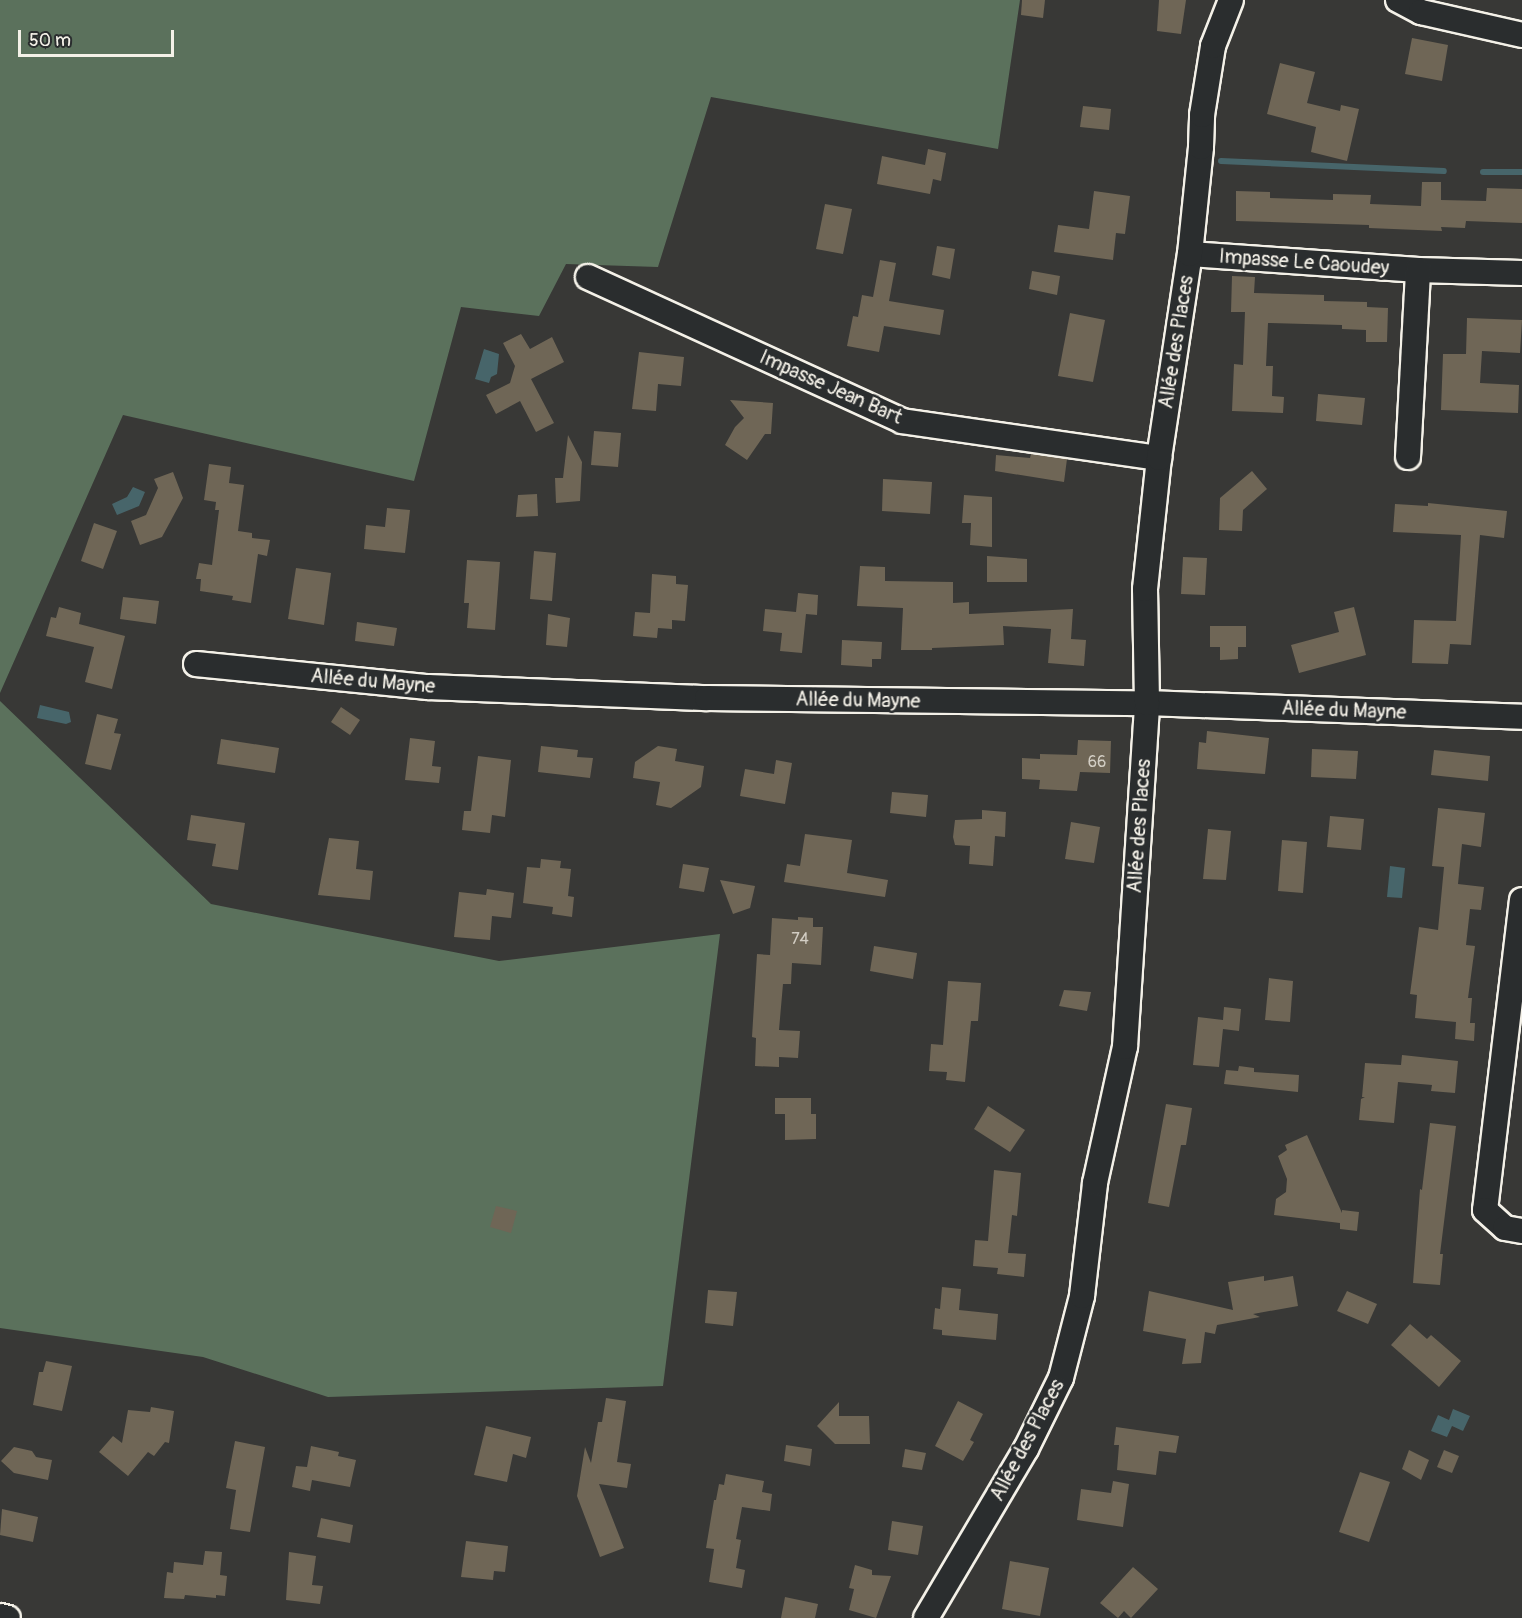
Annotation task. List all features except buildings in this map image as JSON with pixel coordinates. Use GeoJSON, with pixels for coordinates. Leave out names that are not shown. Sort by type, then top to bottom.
{"type":"FeatureCollection","features":[{"type":"Feature","properties":{"kind":"street","name":"Allée des Places"},"geometry":{"type":"LineString","coordinates":[[926,1618],[1026,1449],[1061,1378],[1082,1296],[1095,1183],[1125,1047],[1147,703],[1145,589],[1159,458],[1190,254],[1202,115],[1213,46],[1231,0]]}},
{"type":"Feature","properties":{"kind":"street"},"geometry":{"type":"LineString","coordinates":[[1398,0],[1421,12],[1522,35]]}},
{"type":"Feature","properties":{"kind":"street","name":"Impasse Le Caoudey"},"geometry":{"type":"LineString","coordinates":[[1190,254],[1418,270],[1522,273]]}},
{"type":"Feature","properties":{"kind":"street"},"geometry":{"type":"LineString","coordinates":[[1408,457],[1418,270]]}},
{"type":"Feature","properties":{"kind":"street","name":"Impasse Jean Bart"},"geometry":{"type":"LineString","coordinates":[[588,277],[903,421],[1159,458]]}},
{"type":"Feature","properties":{"kind":"street","name":"Allée du Mayne"},"geometry":{"type":"LineString","coordinates":[[196,664],[428,687],[707,698],[1147,703],[1522,717]]}},
{"type":"Feature","properties":{"kind":"street"},"geometry":{"type":"LineString","coordinates":[[1522,900],[1485,1210],[1504,1228],[1522,1231]]}},
{"type":"Feature","properties":{"kind":"street"},"geometry":{"type":"LineString","coordinates":[[0,1616],[8,1618]]}},
{"type":"Feature","properties":{"kind":"green space"},"geometry":{"type":"Polygon","coordinates":[[[0,0],[1020,0],[998,149],[711,97],[658,267],[566,264],[539,316],[461,307],[414,481],[123,415],[0,693],[0,0]]]}},
{"type":"Feature","properties":{"kind":"green space"},"geometry":{"type":"Polygon","coordinates":[[[0,701],[211,904],[499,961],[720,934],[663,1386],[328,1397],[203,1357],[0,1328],[0,701]]]}},
{"type":"Feature","properties":{"kind":"water"},"geometry":{"type":"Polygon","coordinates":[[[484,349],[499,354],[497,374],[491,377],[489,383],[475,379],[484,349]]]}},
{"type":"Feature","properties":{"kind":"water"},"geometry":{"type":"Polygon","coordinates":[[[133,487],[145,492],[139,506],[117,515],[112,504],[127,497],[133,487]]]}},
{"type":"Feature","properties":{"kind":"water"},"geometry":{"type":"Polygon","coordinates":[[[40,705],[69,712],[71,722],[66,724],[37,718],[40,705]]]}},
{"type":"Feature","properties":{"kind":"water"},"geometry":{"type":"Polygon","coordinates":[[[1390,866],[1405,868],[1402,898],[1387,897],[1390,866]]]}},
{"type":"Feature","properties":{"kind":"water"},"geometry":{"type":"Polygon","coordinates":[[[1453,1409],[1470,1416],[1463,1431],[1452,1426],[1447,1437],[1431,1431],[1438,1415],[1449,1420],[1453,1409]]]}},
{"type":"Feature","properties":{"kind":"waterway"},"geometry":{"type":"LineString","coordinates":[[1221,161],[1444,171]]}},
{"type":"Feature","properties":{"kind":"waterway"},"geometry":{"type":"LineString","coordinates":[[1483,172],[1522,172]]}}]}
